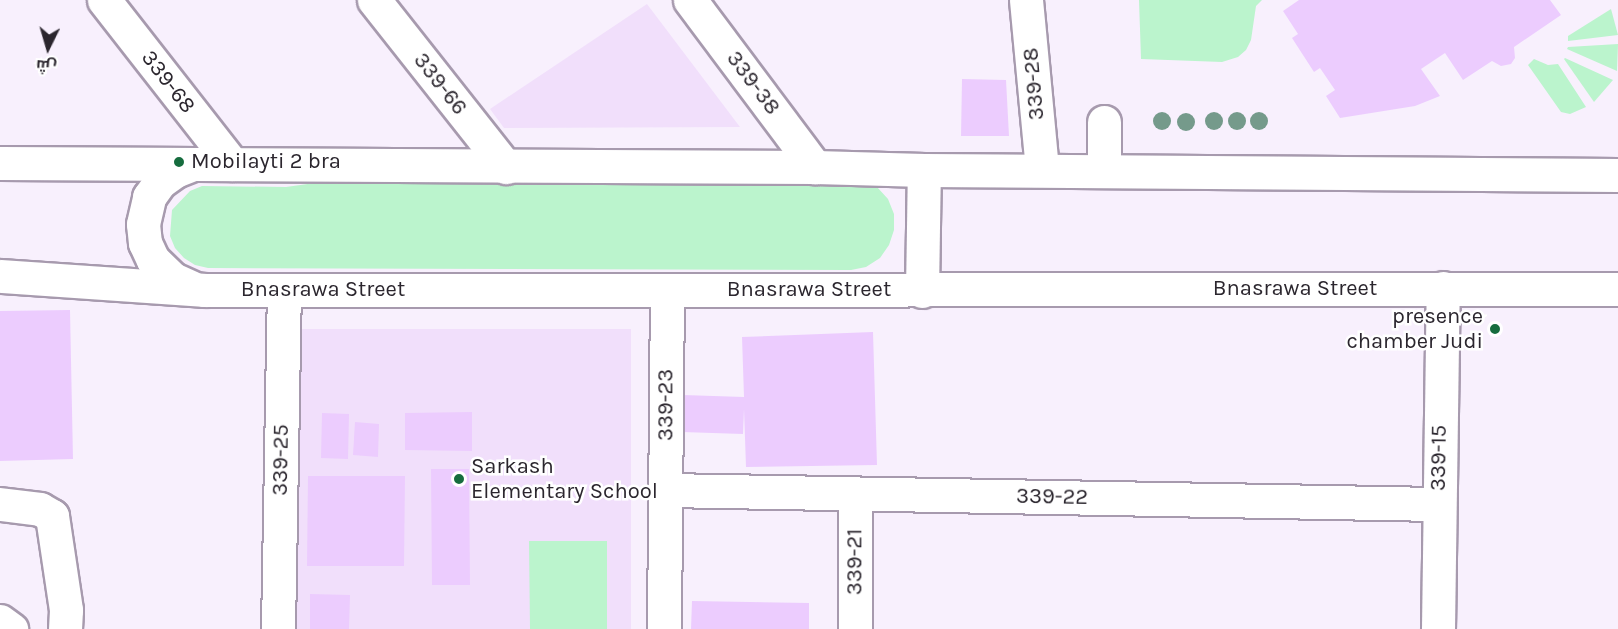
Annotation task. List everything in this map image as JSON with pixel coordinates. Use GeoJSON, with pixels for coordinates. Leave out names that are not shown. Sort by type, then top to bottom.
{"type":"FeatureCollection","features":[{"type":"Feature","properties":{"kind":"main road","name":"339-68"},"geometry":{"type":"LineString","coordinates":[[104,0],[232,164]]}},
{"type":"Feature","properties":{"kind":"main road","name":"339-66"},"geometry":{"type":"LineString","coordinates":[[374,0],[506,167]]}},
{"type":"Feature","properties":{"kind":"main road","name":"339-28"},"geometry":{"type":"LineString","coordinates":[[1026,0],[1042,169]]}},
{"type":"Feature","properties":{"kind":"main road","name":"339-38"},"geometry":{"type":"LineString","coordinates":[[700,3],[815,167]]}},
{"type":"Feature","properties":{"kind":"main road"},"geometry":{"type":"LineString","coordinates":[[1104,122],[1104,170]]}},
{"type":"Feature","properties":{"kind":"main road"},"geometry":{"type":"LineString","coordinates":[[1581,175],[1618,158]]}},
{"type":"Feature","properties":{"kind":"main road"},"geometry":{"type":"LineString","coordinates":[[0,163],[815,167],[924,170],[1042,169],[1618,175]]}},
{"type":"Feature","properties":{"kind":"main road"},"geometry":{"type":"LineString","coordinates":[[197,163],[175,171],[154,189],[146,206],[143,234],[153,260],[165,274],[181,283],[206,290]]}},
{"type":"Feature","properties":{"kind":"main road"},"geometry":{"type":"LineString","coordinates":[[922,291],[924,170]]}},
{"type":"Feature","properties":{"kind":"main road","name":"Bnasrawa Street"},"geometry":{"type":"LineString","coordinates":[[0,276],[206,290],[1618,289]]}},
{"type":"Feature","properties":{"kind":"main road","name":"339-15"},"geometry":{"type":"LineString","coordinates":[[1438,629],[1438,504],[1443,288]]}},
{"type":"Feature","properties":{"kind":"main road","name":"339-25"},"geometry":{"type":"LineString","coordinates":[[278,629],[284,290]]}},
{"type":"Feature","properties":{"kind":"main road","name":"339-23"},"geometry":{"type":"LineString","coordinates":[[664,629],[667,290]]}},
{"type":"Feature","properties":{"kind":"main road","name":"339-22"},"geometry":{"type":"LineString","coordinates":[[666,490],[1438,504]]}},
{"type":"Feature","properties":{"kind":"main road","name":"339-21"},"geometry":{"type":"LineString","coordinates":[[855,494],[855,629]]}},
{"type":"Feature","properties":{"kind":"main road"},"geometry":{"type":"LineString","coordinates":[[0,504],[40,509],[52,516],[66,610],[65,629]]}},
{"type":"Feature","properties":{"kind":"main road"},"geometry":{"type":"LineString","coordinates":[[0,621],[11,629]]}},
{"type":"Feature","properties":{"kind":"shaded area"},"geometry":{"type":"Polygon","coordinates":[[[647,4],[740,127],[504,128],[490,109],[647,4]]]}},
{"type":"Feature","properties":{"kind":"shaded area","name":"Sarkash Elementary School"},"geometry":{"type":"Polygon","coordinates":[[[289,329],[631,329],[631,629],[284,629],[289,329]]]}},
{"type":"Feature","properties":{"kind":"green space"},"geometry":{"type":"Polygon","coordinates":[[[1139,0],[1262,0],[1256,6],[1251,40],[1246,50],[1238,57],[1222,62],[1141,59],[1139,0]]]}},
{"type":"Feature","properties":{"kind":"green space"},"geometry":{"type":"Polygon","coordinates":[[[1611,9],[1618,35],[1568,41],[1568,36],[1611,9]]]}},
{"type":"Feature","properties":{"kind":"green space"},"geometry":{"type":"Polygon","coordinates":[[[1618,44],[1617,71],[1567,49],[1568,47],[1618,44]]]}},
{"type":"Feature","properties":{"kind":"green space"},"geometry":{"type":"Polygon","coordinates":[[[1565,58],[1613,80],[1594,102],[1565,58]]]}},
{"type":"Feature","properties":{"kind":"green space"},"geometry":{"type":"Polygon","coordinates":[[[1534,59],[1548,65],[1558,64],[1586,107],[1570,114],[1561,112],[1528,65],[1534,59]]]}},
{"type":"Feature","properties":{"kind":"green space"},"geometry":{"type":"Polygon","coordinates":[[[358,177],[863,179],[877,187],[888,199],[894,214],[894,230],[889,245],[880,258],[866,267],[851,270],[208,268],[195,265],[184,258],[175,248],[170,236],[172,210],[190,191],[202,186],[286,187],[358,177]]]}},
{"type":"Feature","properties":{"kind":"green space"},"geometry":{"type":"Polygon","coordinates":[[[529,541],[607,541],[607,629],[530,629],[529,541]]]}},
{"type":"Feature","properties":{"kind":"building"},"geometry":{"type":"Polygon","coordinates":[[[1299,0],[1550,0],[1561,15],[1514,47],[1515,58],[1511,64],[1501,66],[1492,61],[1463,80],[1445,53],[1421,69],[1440,96],[1415,106],[1340,118],[1326,96],[1335,90],[1320,68],[1314,72],[1292,38],[1298,34],[1283,11],[1299,0]]]}},
{"type":"Feature","properties":{"kind":"building"},"geometry":{"type":"Polygon","coordinates":[[[962,79],[1006,80],[1009,136],[961,136],[962,79]]]}},
{"type":"Feature","properties":{"kind":"building"},"geometry":{"type":"Polygon","coordinates":[[[70,310],[73,459],[0,461],[0,311],[70,310]]]}},
{"type":"Feature","properties":{"kind":"building"},"geometry":{"type":"Polygon","coordinates":[[[873,332],[877,465],[746,467],[744,409],[743,434],[682,432],[683,395],[744,397],[742,337],[873,332]]]}},
{"type":"Feature","properties":{"kind":"building"},"geometry":{"type":"Polygon","coordinates":[[[472,412],[472,451],[405,450],[405,413],[472,412]]]}},
{"type":"Feature","properties":{"kind":"building"},"geometry":{"type":"Polygon","coordinates":[[[322,413],[349,414],[348,459],[321,458],[322,413]]]}},
{"type":"Feature","properties":{"kind":"building"},"geometry":{"type":"Polygon","coordinates":[[[355,422],[379,424],[378,457],[353,455],[355,422]]]}},
{"type":"Feature","properties":{"kind":"building"},"geometry":{"type":"Polygon","coordinates":[[[431,469],[469,469],[470,585],[432,585],[431,469]]]}},
{"type":"Feature","properties":{"kind":"building"},"geometry":{"type":"Polygon","coordinates":[[[308,476],[405,476],[404,566],[307,566],[308,476]]]}},
{"type":"Feature","properties":{"kind":"building"},"geometry":{"type":"Polygon","coordinates":[[[310,594],[350,595],[349,629],[310,629],[310,594]]]}},
{"type":"Feature","properties":{"kind":"building"},"geometry":{"type":"Polygon","coordinates":[[[692,601],[809,603],[809,629],[691,629],[692,601]]]}},
{"type":"Feature","properties":{"kind":"place","name":"Mobilayti 2 bra"},"geometry":{"type":"Point","coordinates":[179,162]}},
{"type":"Feature","properties":{"kind":"place","name":"presence chamber Judi"},"geometry":{"type":"Point","coordinates":[1495,329]}},
{"type":"Feature","properties":{"kind":"place","name":"Sarkash Elementary School"},"geometry":{"type":"Point","coordinates":[459,479]}}]}
